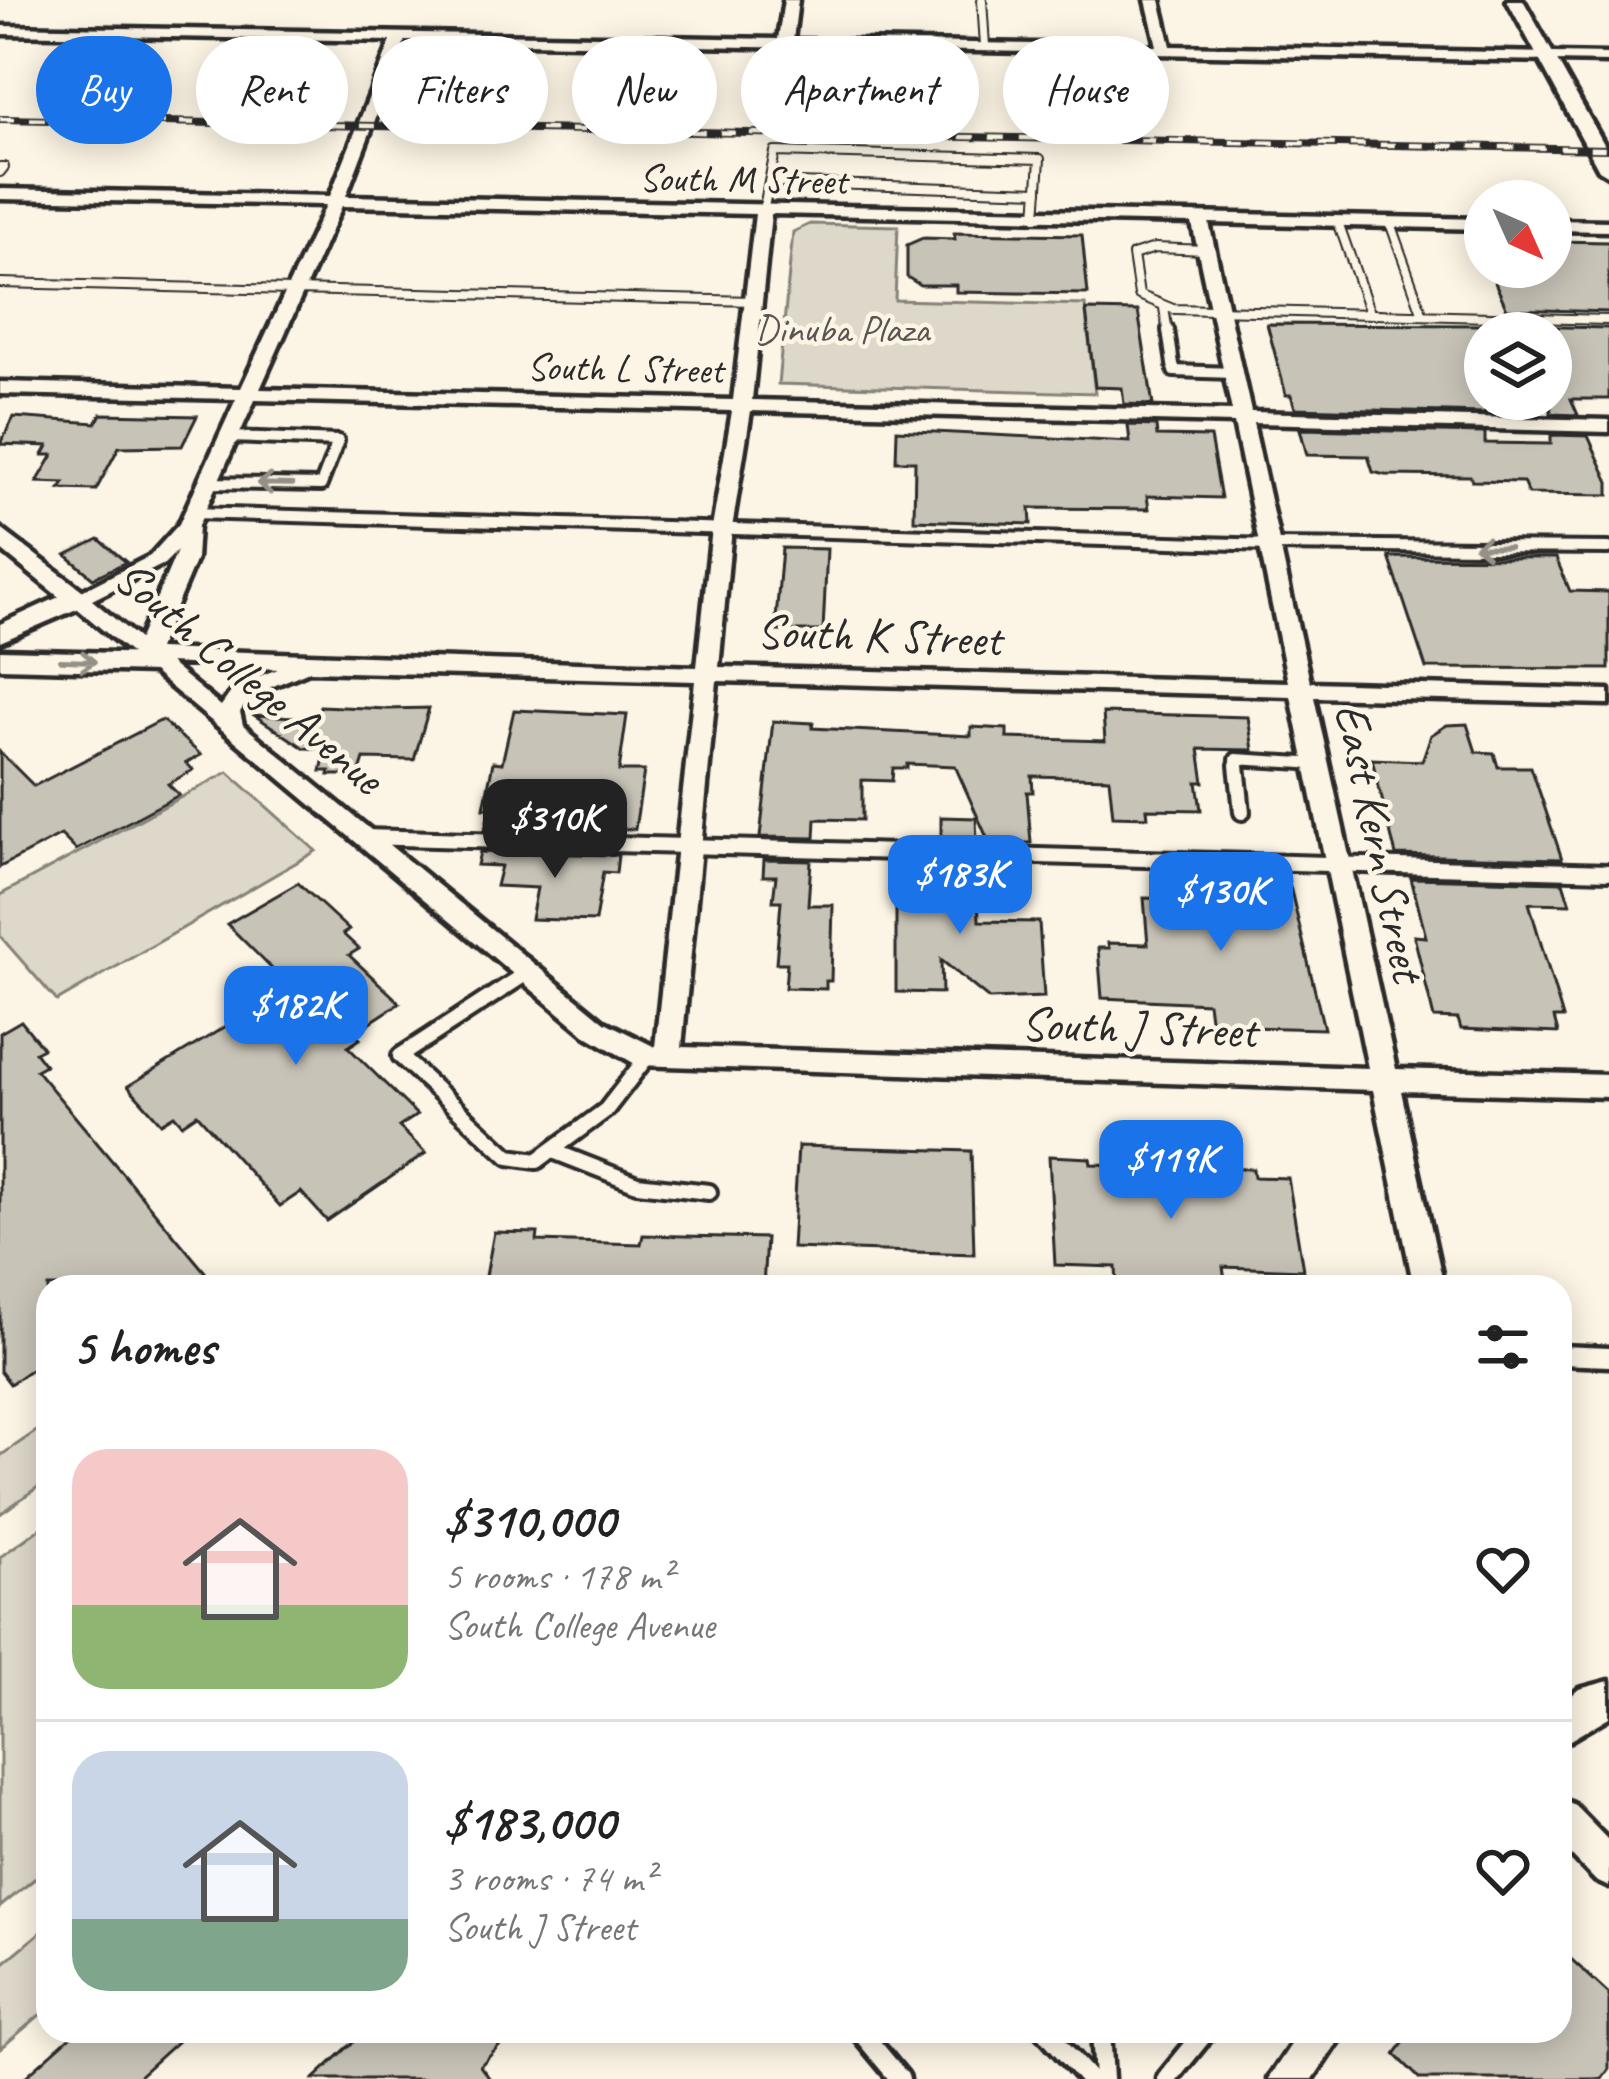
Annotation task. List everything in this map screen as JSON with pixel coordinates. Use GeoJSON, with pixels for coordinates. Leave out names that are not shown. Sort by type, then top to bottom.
{"type":"FeatureCollection","features":[{"type":"Feature","properties":{"kind":"street"},"geometry":{"type":"LineString","coordinates":[[786,36],[791,0]]}},
{"type":"Feature","properties":{"kind":"street"},"geometry":{"type":"LineString","coordinates":[[1153,0],[1162,36]]}},
{"type":"Feature","properties":{"kind":"street"},"geometry":{"type":"LineString","coordinates":[[1515,0],[1609,170]]}},
{"type":"Feature","properties":{"kind":"street"},"geometry":{"type":"LineString","coordinates":[[0,30],[400,36]]}},
{"type":"Feature","properties":{"kind":"street"},"geometry":{"type":"LineString","coordinates":[[548,39],[741,42]]}},
{"type":"Feature","properties":{"kind":"street"},"geometry":{"type":"LineString","coordinates":[[979,46],[1003,46]]}},
{"type":"Feature","properties":{"kind":"street"},"geometry":{"type":"LineString","coordinates":[[1169,49],[1609,58]]}},
{"type":"Feature","properties":{"kind":"street"},"geometry":{"type":"LineString","coordinates":[[0,634],[158,560],[191,519],[336,201],[372,108]]}},
{"type":"Feature","properties":{"kind":"street","name":"South M Street"},"geometry":{"type":"LineString","coordinates":[[0,194],[1464,224]]}},
{"type":"Feature","properties":{"kind":"street"},"geometry":{"type":"LineString","coordinates":[[657,1058],[689,846],[722,528],[742,406],[764,212]]}},
{"type":"Feature","properties":{"kind":"street","name":"East Kern Street"},"geometry":{"type":"LineString","coordinates":[[1200,220],[1342,863],[1426,1275]]}},
{"type":"Feature","properties":{"kind":"street"},"geometry":{"type":"LineString","coordinates":[[1572,225],[1609,226]]}},
{"type":"Feature","properties":{"kind":"street","name":"South L Street"},"geometry":{"type":"LineString","coordinates":[[0,388],[1609,426]]}},
{"type":"Feature","properties":{"kind":"street"},"geometry":{"type":"LineString","coordinates":[[0,659],[151,659],[152,627],[192,551],[191,519]]}},
{"type":"Feature","properties":{"kind":"street","name":"South College Avenue"},"geometry":{"type":"LineString","coordinates":[[0,536],[526,973],[613,1042],[657,1058]]}},
{"type":"Feature","properties":{"kind":"street","name":"South K Street"},"geometry":{"type":"LineString","coordinates":[[151,659],[707,670],[1609,698]]}},
{"type":"Feature","properties":{"kind":"street"},"geometry":{"type":"LineString","coordinates":[[232,728],[228,712],[244,690],[316,664]]}},
{"type":"Feature","properties":{"kind":"street","name":"South J Street"},"geometry":{"type":"LineString","coordinates":[[657,1058],[1609,1086]]}},
{"type":"Feature","properties":{"kind":"street"},"geometry":{"type":"LineString","coordinates":[[1572,1718],[1592,1702],[1609,1699]]}},
{"type":"Feature","properties":{"kind":"street"},"geometry":{"type":"LineString","coordinates":[[1572,1829],[1609,1868]]}},
{"type":"Feature","properties":{"kind":"street"},"geometry":{"type":"LineString","coordinates":[[1288,2079],[1316,2043]]}},
{"type":"Feature","properties":{"kind":"lane"},"geometry":{"type":"LineString","coordinates":[[982,0],[985,46]]}},
{"type":"Feature","properties":{"kind":"lane"},"geometry":{"type":"LineString","coordinates":[[764,212],[775,152],[1040,159],[1036,217]]}},
{"type":"Feature","properties":{"kind":"lane"},"geometry":{"type":"LineString","coordinates":[[769,182],[1038,191]]}},
{"type":"Feature","properties":{"kind":"lane"},"geometry":{"type":"LineString","coordinates":[[1339,222],[1370,314]]}},
{"type":"Feature","properties":{"kind":"lane"},"geometry":{"type":"LineString","coordinates":[[1390,223],[1423,315]]}},
{"type":"Feature","properties":{"kind":"lane"},"geometry":{"type":"LineString","coordinates":[[1207,250],[1155,248],[1133,255],[1139,295],[1164,308],[1609,320]]}},
{"type":"Feature","properties":{"kind":"lane"},"geometry":{"type":"LineString","coordinates":[[0,283],[754,301]]}},
{"type":"Feature","properties":{"kind":"lane"},"geometry":{"type":"LineString","coordinates":[[1164,308],[1174,371],[1234,373]]}},
{"type":"Feature","properties":{"kind":"lane"},"geometry":{"type":"LineString","coordinates":[[208,483],[321,485],[338,441],[231,436]]}},
{"type":"Feature","properties":{"kind":"lane"},"geometry":{"type":"LineString","coordinates":[[191,519],[722,528],[1270,545],[1609,548]]}},
{"type":"Feature","properties":{"kind":"lane"},"geometry":{"type":"LineString","coordinates":[[1243,812],[1236,760],[1320,764]]}},
{"type":"Feature","properties":{"kind":"lane"},"geometry":{"type":"LineString","coordinates":[[364,837],[1609,872]]}},
{"type":"Feature","properties":{"kind":"lane"},"geometry":{"type":"LineString","coordinates":[[526,973],[400,1056],[509,1156],[537,1161],[606,1111],[657,1058]]}},
{"type":"Feature","properties":{"kind":"lane"},"geometry":{"type":"LineString","coordinates":[[553,1150],[637,1184],[709,1192]]}},
{"type":"Feature","properties":{"kind":"lane"},"geometry":{"type":"LineString","coordinates":[[1572,1355],[1609,1357]]}},
{"type":"Feature","properties":{"kind":"lane"},"geometry":{"type":"LineString","coordinates":[[870,2043],[900,2079]]}},
{"type":"Feature","properties":{"kind":"lane"},"geometry":{"type":"LineString","coordinates":[[1057,2043],[1089,2079]]}},
{"type":"Feature","properties":{"kind":"lane"},"geometry":{"type":"LineString","coordinates":[[1102,2043],[1104,2079]]}},
{"type":"Feature","properties":{"kind":"lane"},"geometry":{"type":"LineString","coordinates":[[1167,2079],[1196,2043]]}},
{"type":"Feature","properties":{"kind":"green space","name":"Dinuba Plaza"},"geometry":{"type":"Polygon","coordinates":[[[810,224],[898,226],[895,300],[1085,305],[1095,393],[778,384],[793,232],[810,224]]]}},
{"type":"Feature","properties":{"kind":"green space"},"geometry":{"type":"Polygon","coordinates":[[[228,772],[316,851],[57,1001],[0,936],[0,895],[228,772]]]}},
{"type":"Feature","properties":{"kind":"green space"},"geometry":{"type":"Polygon","coordinates":[[[36,1431],[36,1488],[0,1514],[0,1456],[36,1431]]]}},
{"type":"Feature","properties":{"kind":"green space"},"geometry":{"type":"Polygon","coordinates":[[[36,1532],[36,1878],[0,1907],[0,1557],[36,1532]]]}},
{"type":"Feature","properties":{"kind":"green space"},"geometry":{"type":"Polygon","coordinates":[[[36,1936],[36,2018],[0,2049],[0,1966],[36,1936]]]}},
{"type":"Feature","properties":{"kind":"building"},"geometry":{"type":"Polygon","coordinates":[[[954,233],[1082,235],[1088,294],[956,292],[956,285],[920,285],[907,277],[907,245],[923,238],[955,239],[954,233]]]}},
{"type":"Feature","properties":{"kind":"building"},"geometry":{"type":"Polygon","coordinates":[[[1572,241],[1609,242],[1609,312],[1507,309],[1498,288],[1572,288],[1572,241]]]}},
{"type":"Feature","properties":{"kind":"building"},"geometry":{"type":"Polygon","coordinates":[[[1086,310],[1138,311],[1153,405],[1124,404],[1122,388],[1095,387],[1086,310]]]}},
{"type":"Feature","properties":{"kind":"building"},"geometry":{"type":"Polygon","coordinates":[[[1267,324],[1464,325],[1464,412],[1295,408],[1291,395],[1286,395],[1267,324]]]}},
{"type":"Feature","properties":{"kind":"building"},"geometry":{"type":"Polygon","coordinates":[[[1572,327],[1609,328],[1609,399],[1572,399],[1572,327]]]}},
{"type":"Feature","properties":{"kind":"building"},"geometry":{"type":"Polygon","coordinates":[[[101,414],[197,416],[182,446],[119,447],[96,490],[60,489],[64,483],[37,482],[53,455],[43,455],[48,446],[0,444],[14,417],[96,423],[101,414]]]}},
{"type":"Feature","properties":{"kind":"building"},"geometry":{"type":"Polygon","coordinates":[[[1128,425],[1156,426],[1157,436],[1210,437],[1221,498],[1147,496],[1149,509],[1030,508],[1031,524],[914,520],[915,461],[896,461],[897,430],[1130,442],[1128,425]]]}},
{"type":"Feature","properties":{"kind":"building"},"geometry":{"type":"Polygon","coordinates":[[[1300,429],[1485,433],[1485,443],[1551,444],[1551,435],[1588,436],[1609,482],[1609,495],[1528,494],[1523,482],[1472,481],[1470,476],[1385,475],[1373,472],[1368,456],[1307,455],[1300,429]]]}},
{"type":"Feature","properties":{"kind":"building"},"geometry":{"type":"Polygon","coordinates":[[[99,539],[126,562],[93,578],[66,555],[99,539]]]}},
{"type":"Feature","properties":{"kind":"building"},"geometry":{"type":"Polygon","coordinates":[[[782,548],[827,549],[823,631],[775,631],[782,548]]]}},
{"type":"Feature","properties":{"kind":"building"},"geometry":{"type":"Polygon","coordinates":[[[1389,557],[1556,558],[1570,591],[1609,592],[1609,669],[1426,668],[1389,557]]]}},
{"type":"Feature","properties":{"kind":"building"},"geometry":{"type":"Polygon","coordinates":[[[320,706],[429,708],[414,760],[364,759],[359,775],[329,775],[330,771],[321,771],[326,749],[304,748],[254,715],[316,718],[320,706]]]}},
{"type":"Feature","properties":{"kind":"building"},"geometry":{"type":"Polygon","coordinates":[[[514,710],[627,715],[619,771],[644,771],[635,829],[622,829],[622,833],[485,829],[493,762],[502,763],[514,710]]]}},
{"type":"Feature","properties":{"kind":"building"},"geometry":{"type":"Polygon","coordinates":[[[1103,713],[1248,717],[1253,750],[1199,749],[1204,782],[1197,782],[1201,810],[1147,809],[1148,817],[1113,816],[1109,778],[1032,776],[1033,792],[1027,792],[1031,843],[989,842],[955,766],[907,764],[907,768],[893,768],[892,781],[862,780],[862,820],[816,819],[815,838],[760,837],[773,721],[813,723],[812,728],[971,736],[971,727],[1007,729],[1007,738],[1105,741],[1103,713]]]}},
{"type":"Feature","properties":{"kind":"building"},"geometry":{"type":"Polygon","coordinates":[[[162,720],[201,755],[186,763],[193,770],[168,784],[179,795],[76,850],[61,835],[0,867],[0,752],[34,786],[162,720]]]}},
{"type":"Feature","properties":{"kind":"building"},"geometry":{"type":"Polygon","coordinates":[[[1467,724],[1476,752],[1494,753],[1498,767],[1531,767],[1562,859],[1396,855],[1372,759],[1422,761],[1431,735],[1447,725],[1467,724]]]}},
{"type":"Feature","properties":{"kind":"building"},"geometry":{"type":"Polygon","coordinates":[[[941,817],[976,818],[977,843],[941,842],[941,817]]]}},
{"type":"Feature","properties":{"kind":"building"},"geometry":{"type":"Polygon","coordinates":[[[480,852],[618,855],[616,873],[603,872],[595,921],[531,919],[537,888],[496,886],[501,866],[477,865],[480,852]]]}},
{"type":"Feature","properties":{"kind":"building"},"geometry":{"type":"Polygon","coordinates":[[[764,860],[811,861],[808,905],[833,905],[831,981],[826,981],[826,989],[785,988],[787,963],[776,963],[781,901],[773,901],[776,876],[763,876],[764,860]]]}},
{"type":"Feature","properties":{"kind":"building"},"geometry":{"type":"Polygon","coordinates":[[[896,863],[977,866],[979,921],[1039,922],[1044,997],[989,999],[941,960],[942,993],[896,992],[896,863]]]}},
{"type":"Feature","properties":{"kind":"building"},"geometry":{"type":"Polygon","coordinates":[[[1190,871],[1287,874],[1324,1029],[1211,1026],[1208,1003],[1102,998],[1098,948],[1109,948],[1108,943],[1148,944],[1144,898],[1194,899],[1190,871]]]}},
{"type":"Feature","properties":{"kind":"building"},"geometry":{"type":"Polygon","coordinates":[[[1411,878],[1563,882],[1570,904],[1529,903],[1563,1018],[1554,1018],[1558,1033],[1461,1029],[1458,1019],[1434,1018],[1414,936],[1426,937],[1411,878]]]}},
{"type":"Feature","properties":{"kind":"building"},"geometry":{"type":"Polygon","coordinates":[[[298,883],[349,930],[343,934],[359,949],[349,955],[400,1003],[354,1033],[360,1039],[348,1047],[417,1115],[399,1127],[426,1153],[327,1221],[301,1192],[280,1206],[197,1114],[182,1124],[174,1115],[161,1123],[128,1086],[290,987],[227,924],[298,883]]]}},
{"type":"Feature","properties":{"kind":"building"},"geometry":{"type":"Polygon","coordinates":[[[21,1021],[43,1048],[35,1052],[45,1065],[36,1070],[205,1272],[36,1275],[36,1366],[10,1384],[0,1371],[0,1033],[21,1021]]]}},
{"type":"Feature","properties":{"kind":"building"},"geometry":{"type":"Polygon","coordinates":[[[798,1146],[971,1151],[974,1254],[792,1248],[798,1146]]]}},
{"type":"Feature","properties":{"kind":"building"},"geometry":{"type":"Polygon","coordinates":[[[1049,1156],[1090,1158],[1091,1164],[1253,1169],[1254,1177],[1288,1178],[1303,1270],[1223,1267],[1224,1275],[1116,1275],[1116,1267],[1055,1265],[1049,1156]]]}},
{"type":"Feature","properties":{"kind":"building"},"geometry":{"type":"Polygon","coordinates":[[[494,1232],[538,1233],[537,1241],[641,1244],[643,1235],[766,1238],[764,1275],[486,1275],[494,1232]]]}},
{"type":"Feature","properties":{"kind":"building"},"geometry":{"type":"Polygon","coordinates":[[[1572,1960],[1609,1994],[1609,2069],[1602,2079],[1420,2079],[1395,2054],[1403,2043],[1572,2043],[1572,1960]]]}},
{"type":"Feature","properties":{"kind":"building"},"geometry":{"type":"Polygon","coordinates":[[[64,2043],[176,2043],[136,2079],[23,2079],[64,2043]]]}},
{"type":"Feature","properties":{"kind":"building"},"geometry":{"type":"Polygon","coordinates":[[[352,2043],[502,2043],[480,2066],[490,2079],[314,2079],[352,2043]]]}},
{"type":"Feature","properties":{"kind":"railway"},"geometry":{"type":"LineString","coordinates":[[0,119],[1609,149]]}}]}
